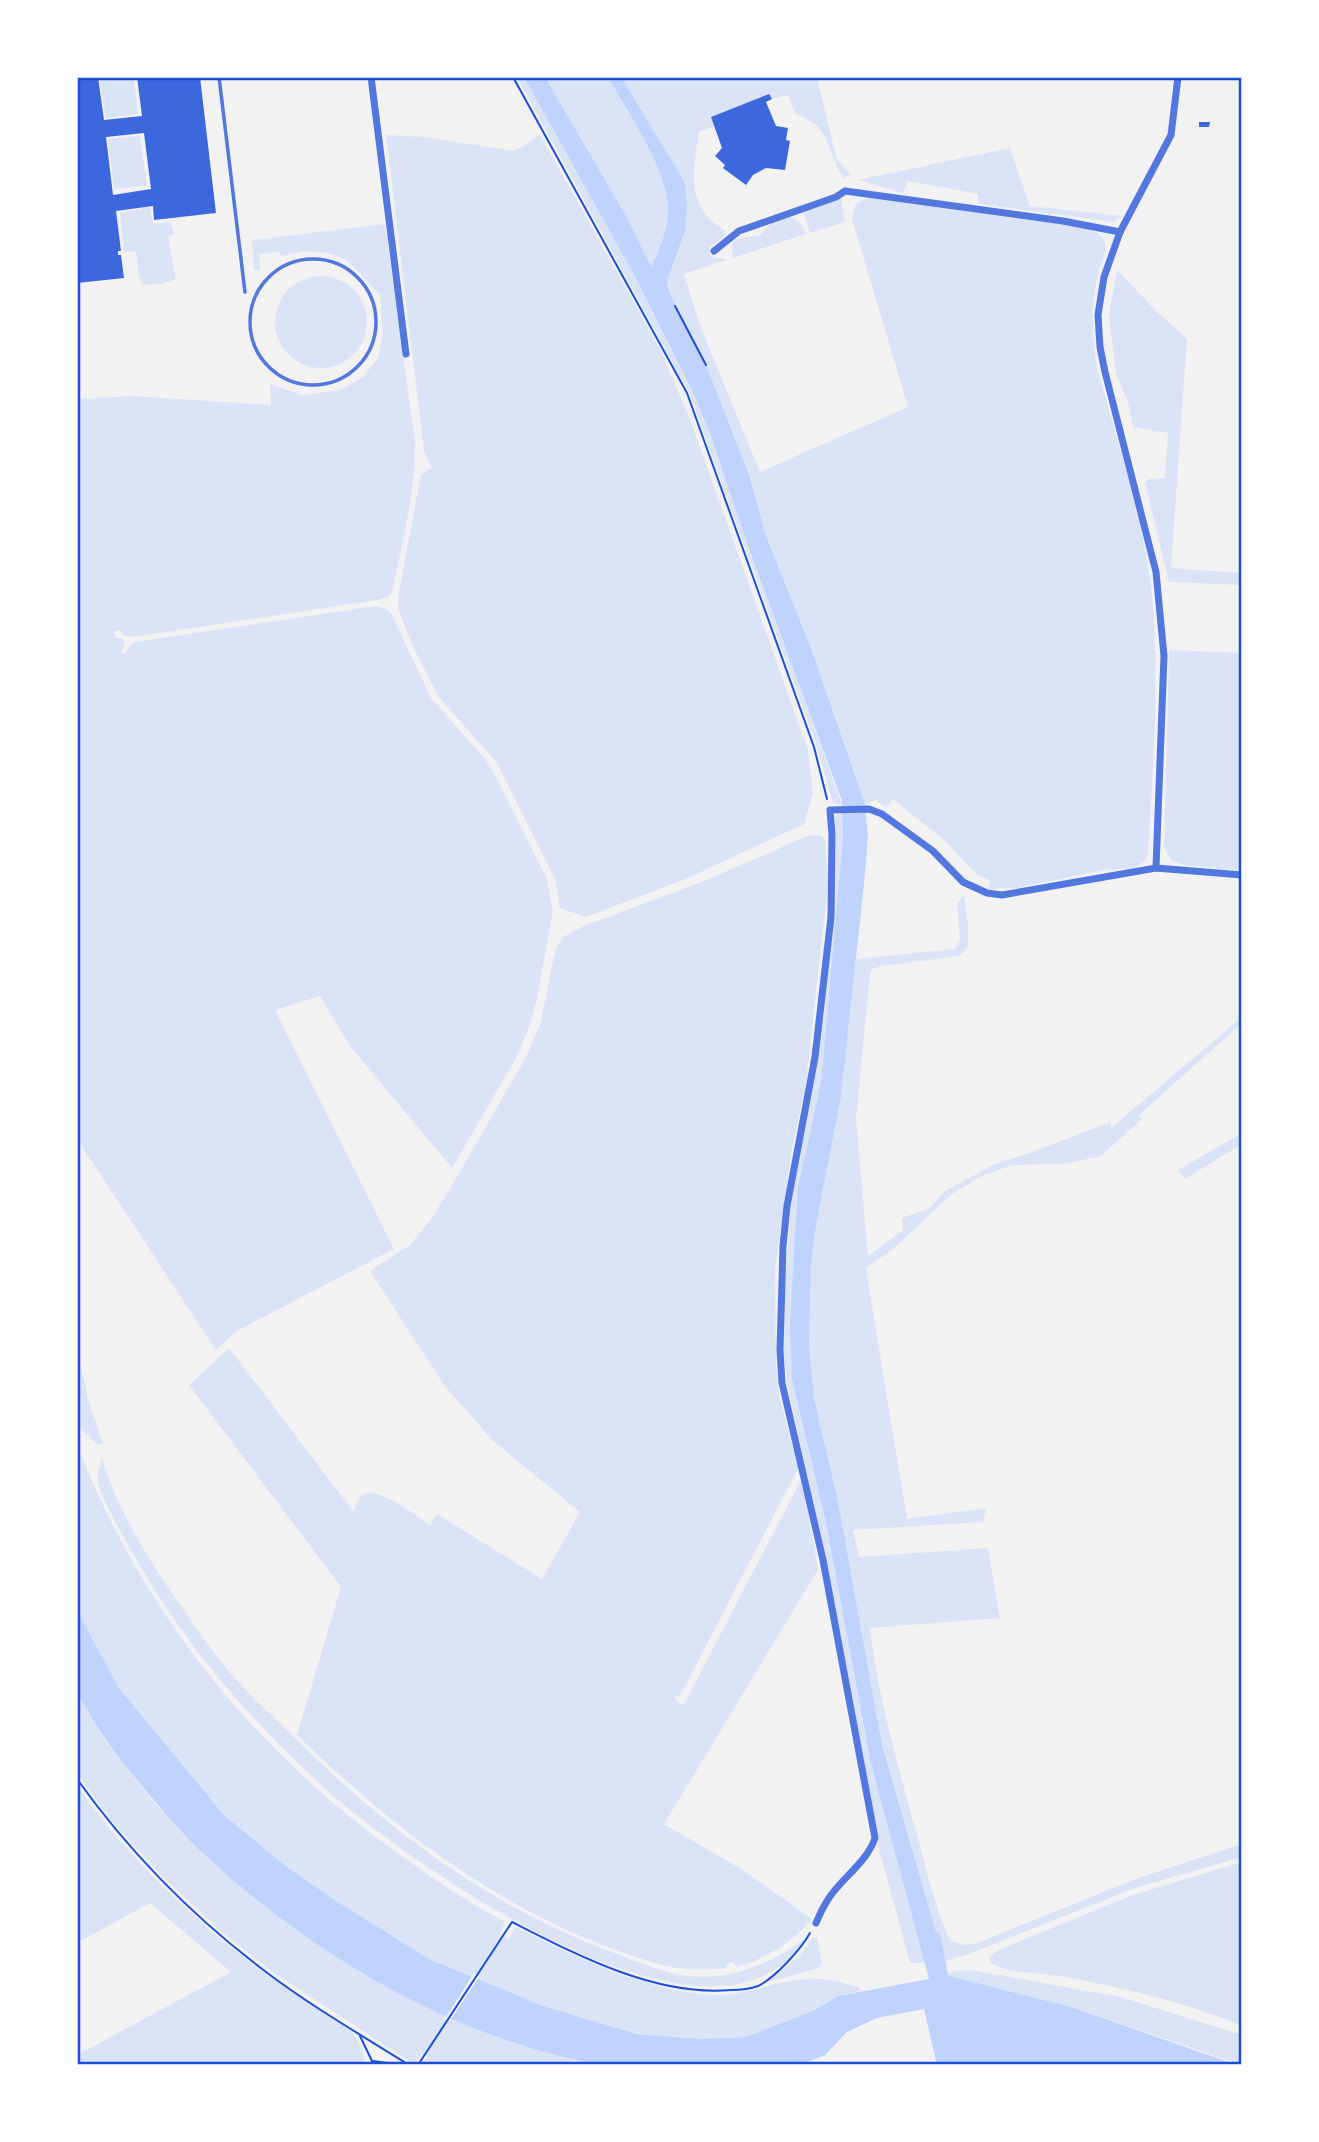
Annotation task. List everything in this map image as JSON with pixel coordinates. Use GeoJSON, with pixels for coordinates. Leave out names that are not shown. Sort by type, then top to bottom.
{"type":"FeatureCollection","features":[{"type":"Feature","properties":{"kind":"street"},"geometry":{"type":"LineString","coordinates":[[371,77],[406,354]]}},
{"type":"Feature","properties":{"kind":"street"},"geometry":{"type":"LineString","coordinates":[[1156,868],[1164,656],[1156,572],[1105,372],[1098,315],[1104,277],[1119,232],[1171,135],[1178,77]]}},
{"type":"Feature","properties":{"kind":"street"},"geometry":{"type":"LineString","coordinates":[[714,251],[739,231],[836,197],[845,191],[1063,220],[1119,232]]}},
{"type":"Feature","properties":{"kind":"street"},"geometry":{"type":"LineString","coordinates":[[816,1923],[834,1890],[871,1850],[875,1838],[823,1560],[782,1383],[780,1350],[787,1206],[815,1057],[831,917],[830,810],[869,809],[883,814],[933,851],[963,882],[1002,895],[1156,868],[1242,875]]}},
{"type":"Feature","properties":{"kind":"lane"},"geometry":{"type":"LineString","coordinates":[[219,77],[245,292]]}},
{"type":"Feature","properties":{"kind":"lane"},"geometry":{"type":"LineString","coordinates":[[302,260],[322,260],[342,266],[359,279],[370,296],[376,316],[374,337],[366,356],[352,372],[334,382],[313,385],[293,382],[274,372],[260,357],[251,338],[250,317],[254,297],[266,280],[282,267],[302,260]]}},
{"type":"Feature","properties":{"kind":"path"},"geometry":{"type":"LineString","coordinates":[[513,77],[687,393],[814,747],[830,810]]}},
{"type":"Feature","properties":{"kind":"path"},"geometry":{"type":"LineString","coordinates":[[675,306],[706,365]]}},
{"type":"Feature","properties":{"kind":"path"},"geometry":{"type":"LineString","coordinates":[[77,1779],[115,1831],[191,1909],[267,1972],[409,2065]]}},
{"type":"Feature","properties":{"kind":"path"},"geometry":{"type":"LineString","coordinates":[[419,2064],[512,1922],[575,1952],[657,1984],[714,1992],[758,1986],[793,1958],[816,1923]]}},
{"type":"Feature","properties":{"kind":"path"},"geometry":{"type":"LineString","coordinates":[[360,2035],[372,2061],[371,2065]]}},
{"type":"Feature","properties":{"kind":"path"},"geometry":{"type":"LineString","coordinates":[[372,2061],[401,2065]]}},
{"type":"Feature","properties":{"kind":"shaded area"},"geometry":{"type":"Polygon","coordinates":[[[99,77],[134,77],[138,114],[106,118],[99,77]]]}},
{"type":"Feature","properties":{"kind":"shaded area"},"geometry":{"type":"Polygon","coordinates":[[[517,77],[524,77],[598,207],[689,385],[709,430],[842,805],[833,803],[818,750],[690,395],[517,77]]]}},
{"type":"Feature","properties":{"kind":"shaded area"},"geometry":{"type":"Polygon","coordinates":[[[545,77],[608,77],[637,126],[656,163],[667,200],[666,230],[651,268],[626,216],[545,77]]]}},
{"type":"Feature","properties":{"kind":"shaded area"},"geometry":{"type":"Polygon","coordinates":[[[621,77],[817,77],[837,160],[851,174],[844,178],[820,130],[815,124],[795,113],[788,95],[772,99],[769,94],[711,117],[714,126],[699,132],[694,176],[697,198],[708,217],[726,231],[723,238],[710,247],[709,253],[713,257],[727,260],[684,274],[701,328],[760,472],[908,407],[852,219],[858,203],[870,198],[1060,224],[1088,229],[1102,237],[1105,252],[1097,279],[1093,312],[1095,356],[1140,523],[1154,618],[1154,736],[1148,853],[1145,861],[1134,868],[1103,870],[1017,888],[988,889],[990,880],[976,874],[945,841],[893,799],[886,808],[876,800],[865,804],[811,648],[766,536],[749,475],[669,292],[667,281],[685,231],[687,205],[621,77]]]}},
{"type":"Feature","properties":{"kind":"shaded area"},"geometry":{"type":"Polygon","coordinates":[[[386,135],[425,137],[515,151],[540,135],[660,349],[690,419],[808,750],[813,794],[804,824],[688,878],[586,917],[560,908],[555,879],[497,763],[439,697],[414,649],[398,609],[421,474],[432,468],[424,451],[386,135]]]}},
{"type":"Feature","properties":{"kind":"shaded area"},"geometry":{"type":"Polygon","coordinates":[[[140,136],[147,186],[114,189],[108,139],[140,136]]]}},
{"type":"Feature","properties":{"kind":"shaded area"},"geometry":{"type":"Polygon","coordinates":[[[1010,148],[1030,206],[1123,216],[1112,222],[978,204],[978,194],[908,181],[903,193],[858,180],[1010,148]]]}},
{"type":"Feature","properties":{"kind":"shaded area"},"geometry":{"type":"Polygon","coordinates":[[[841,199],[845,222],[810,233],[804,214],[806,210],[841,199]]]}},
{"type":"Feature","properties":{"kind":"shaded area"},"geometry":{"type":"Polygon","coordinates":[[[150,207],[153,224],[171,222],[174,234],[168,236],[176,279],[161,284],[143,285],[139,277],[136,251],[124,252],[120,213],[150,207]]]}},
{"type":"Feature","properties":{"kind":"shaded area"},"geometry":{"type":"Polygon","coordinates":[[[788,216],[799,221],[806,234],[733,258],[732,244],[735,239],[760,235],[771,223],[788,216]]]}},
{"type":"Feature","properties":{"kind":"shaded area"},"geometry":{"type":"Polygon","coordinates":[[[385,224],[415,442],[411,499],[392,593],[377,600],[133,637],[124,635],[120,630],[114,631],[115,638],[123,639],[125,643],[121,653],[126,653],[135,642],[367,607],[387,610],[391,613],[431,698],[486,760],[497,778],[546,877],[553,910],[537,999],[528,1030],[515,1060],[452,1168],[350,1046],[320,996],[275,1010],[394,1249],[235,1332],[216,1350],[77,1139],[77,399],[132,396],[271,405],[270,384],[302,395],[341,390],[363,377],[378,358],[383,332],[380,295],[353,266],[343,258],[328,253],[305,251],[281,256],[280,252],[259,254],[260,271],[254,270],[252,240],[385,224]]]}},
{"type":"Feature","properties":{"kind":"shaded area"},"geometry":{"type":"Polygon","coordinates":[[[1117,270],[1187,339],[1171,568],[1242,573],[1242,585],[1169,582],[1145,483],[1149,479],[1165,478],[1168,433],[1133,427],[1128,402],[1116,374],[1109,314],[1117,270]]]}},
{"type":"Feature","properties":{"kind":"shaded area"},"geometry":{"type":"Polygon","coordinates":[[[312,276],[330,276],[347,283],[360,296],[367,313],[367,331],[360,348],[347,361],[330,368],[312,368],[295,361],[282,348],[275,331],[275,313],[282,296],[295,283],[312,276]]]}},
{"type":"Feature","properties":{"kind":"shaded area"},"geometry":{"type":"Polygon","coordinates":[[[1169,650],[1242,653],[1242,871],[1185,865],[1172,861],[1164,847],[1169,650]]]}},
{"type":"Feature","properties":{"kind":"shaded area"},"geometry":{"type":"Polygon","coordinates":[[[842,813],[843,838],[821,1082],[806,1149],[792,1379],[826,1523],[871,1764],[925,1963],[910,1963],[880,1853],[788,1386],[784,1354],[785,1285],[792,1194],[817,1059],[833,907],[835,820],[837,815],[842,813]]]}},
{"type":"Feature","properties":{"kind":"shaded area"},"geometry":{"type":"Polygon","coordinates":[[[810,835],[821,836],[825,840],[828,885],[806,1083],[791,1154],[775,1269],[776,1369],[780,1400],[799,1467],[681,1694],[675,1697],[678,1703],[684,1704],[802,1478],[818,1570],[664,1824],[743,1870],[812,1919],[787,1943],[769,1954],[737,1967],[733,1962],[726,1964],[727,1968],[694,1970],[666,1966],[608,1947],[564,1929],[481,1883],[404,1829],[297,1735],[341,1587],[189,1385],[229,1348],[353,1511],[360,1497],[375,1493],[406,1508],[430,1525],[437,1514],[542,1579],[580,1512],[493,1441],[444,1385],[370,1271],[410,1245],[450,1189],[526,1057],[541,1022],[552,965],[557,946],[563,937],[584,926],[699,883],[810,835]]]}},
{"type":"Feature","properties":{"kind":"shaded area"},"geometry":{"type":"Polygon","coordinates":[[[964,896],[968,947],[959,956],[882,966],[872,969],[870,974],[856,1119],[868,1256],[903,1230],[902,1218],[930,1208],[945,1191],[995,1164],[1111,1122],[1111,1128],[1242,1017],[1242,1023],[1139,1115],[1142,1119],[1101,1156],[1064,1164],[1012,1165],[980,1177],[952,1194],[893,1249],[866,1268],[907,1519],[986,1508],[983,1522],[853,1530],[859,1557],[988,1548],[1000,1618],[870,1628],[889,1729],[939,1913],[950,1941],[964,1945],[975,1944],[1135,1879],[1242,1844],[1242,1857],[1138,1887],[945,1961],[940,1934],[936,1932],[882,1745],[838,1501],[814,1398],[809,1344],[811,1265],[816,1225],[841,1097],[856,959],[955,949],[960,940],[957,903],[964,896]]]}},
{"type":"Feature","properties":{"kind":"shaded area"},"geometry":{"type":"Polygon","coordinates":[[[1242,1133],[1242,1144],[1185,1179],[1178,1170],[1242,1133]]]}},
{"type":"Feature","properties":{"kind":"shaded area"},"geometry":{"type":"Polygon","coordinates":[[[77,1350],[89,1402],[103,1444],[98,1445],[77,1425],[77,1350]]]}},
{"type":"Feature","properties":{"kind":"shaded area"},"geometry":{"type":"Polygon","coordinates":[[[77,1445],[104,1507],[135,1566],[171,1623],[210,1676],[254,1727],[301,1774],[352,1818],[442,1884],[505,1921],[500,1934],[510,1939],[515,1927],[637,1980],[687,1992],[724,1995],[794,1980],[813,1979],[859,1987],[860,1991],[838,1996],[815,2010],[746,2037],[701,2039],[637,2034],[543,2006],[429,1959],[288,1868],[224,1815],[119,1688],[77,1611],[77,1445]]]}},
{"type":"Feature","properties":{"kind":"shaded area"},"geometry":{"type":"Polygon","coordinates":[[[102,1458],[115,1494],[141,1545],[232,1675],[357,1796],[436,1858],[520,1911],[565,1933],[669,1972],[704,1977],[735,1973],[765,1962],[806,1938],[803,1943],[791,1957],[772,1971],[724,1986],[666,1981],[602,1962],[535,1931],[470,1894],[410,1855],[358,1816],[293,1759],[243,1706],[196,1650],[155,1590],[110,1511],[98,1481],[102,1458]]]}},
{"type":"Feature","properties":{"kind":"shaded area"},"geometry":{"type":"Polygon","coordinates":[[[77,1692],[107,1743],[155,1803],[206,1856],[275,1914],[351,1966],[573,2060],[601,2065],[422,2065],[427,2057],[421,2054],[417,2061],[412,2063],[274,1973],[223,1933],[165,1879],[111,1820],[77,1773],[77,1692]]]}},
{"type":"Feature","properties":{"kind":"shaded area"},"geometry":{"type":"Polygon","coordinates":[[[77,1785],[109,1829],[158,1882],[214,1934],[267,1975],[350,2030],[360,2044],[366,2065],[77,2065],[77,2055],[231,1972],[150,1903],[77,1943],[77,1785]]]}},
{"type":"Feature","properties":{"kind":"shaded area"},"geometry":{"type":"Polygon","coordinates":[[[1242,1862],[1242,2026],[1177,2003],[1132,1991],[1065,1977],[1008,1970],[991,1963],[989,1958],[998,1950],[1133,1895],[1242,1862]]]}},
{"type":"Feature","properties":{"kind":"shaded area"},"geometry":{"type":"Polygon","coordinates":[[[813,1937],[817,1938],[822,1963],[819,1968],[771,1981],[800,1955],[813,1937]]]}},
{"type":"Feature","properties":{"kind":"shaded area"},"geometry":{"type":"Polygon","coordinates":[[[972,1970],[1121,1997],[1242,2035],[1242,2065],[1071,2007],[945,1975],[955,1971],[972,1970]]]}},
{"type":"Feature","properties":{"kind":"water"},"geometry":{"type":"Polygon","coordinates":[[[524,77],[545,77],[626,216],[651,267],[666,229],[668,216],[663,182],[647,145],[608,77],[621,77],[684,181],[687,205],[685,231],[667,281],[669,292],[706,365],[749,475],[766,536],[811,648],[865,804],[868,838],[864,884],[841,1097],[816,1225],[811,1266],[809,1344],[814,1398],[838,1501],[882,1745],[936,1932],[940,1933],[948,1974],[946,1975],[1071,2007],[1237,2065],[937,2065],[924,2009],[877,2018],[847,2032],[825,2055],[800,2065],[601,2065],[546,2052],[493,2035],[440,2014],[341,1960],[249,1894],[207,1857],[141,1785],[114,1751],[78,1693],[75,1673],[77,1611],[119,1688],[224,1815],[288,1868],[429,1959],[543,2006],[637,2034],[701,2039],[746,2037],[815,2010],[838,1996],[929,1979],[871,1764],[826,1523],[792,1379],[790,1323],[798,1187],[821,1082],[843,838],[842,801],[747,543],[709,430],[691,388],[636,278],[524,77]]]}},
{"type":"Feature","properties":{"kind":"pier"},"geometry":{"type":"Polygon","coordinates":[[[474,1973],[480,1976],[451,2022],[442,2018],[446,2017],[474,1973]]]}},
{"type":"Feature","properties":{"kind":"building"},"geometry":{"type":"Polygon","coordinates":[[[77,77],[98,77],[104,120],[142,116],[137,77],[200,77],[216,213],[154,220],[153,206],[116,211],[121,251],[118,251],[118,255],[121,255],[124,278],[77,283],[77,77]],[[144,133],[106,137],[113,195],[151,189],[144,133]]]}},
{"type":"Feature","properties":{"kind":"building"},"geometry":{"type":"Polygon","coordinates":[[[769,94],[772,99],[766,102],[776,126],[788,128],[786,140],[790,141],[785,170],[766,168],[753,175],[746,185],[723,168],[725,165],[715,156],[722,148],[711,117],[769,94]]]}},
{"type":"Feature","properties":{"kind":"building"},"geometry":{"type":"Polygon","coordinates":[[[1199,122],[1210,122],[1209,127],[1199,127],[1199,122]]]}}]}
